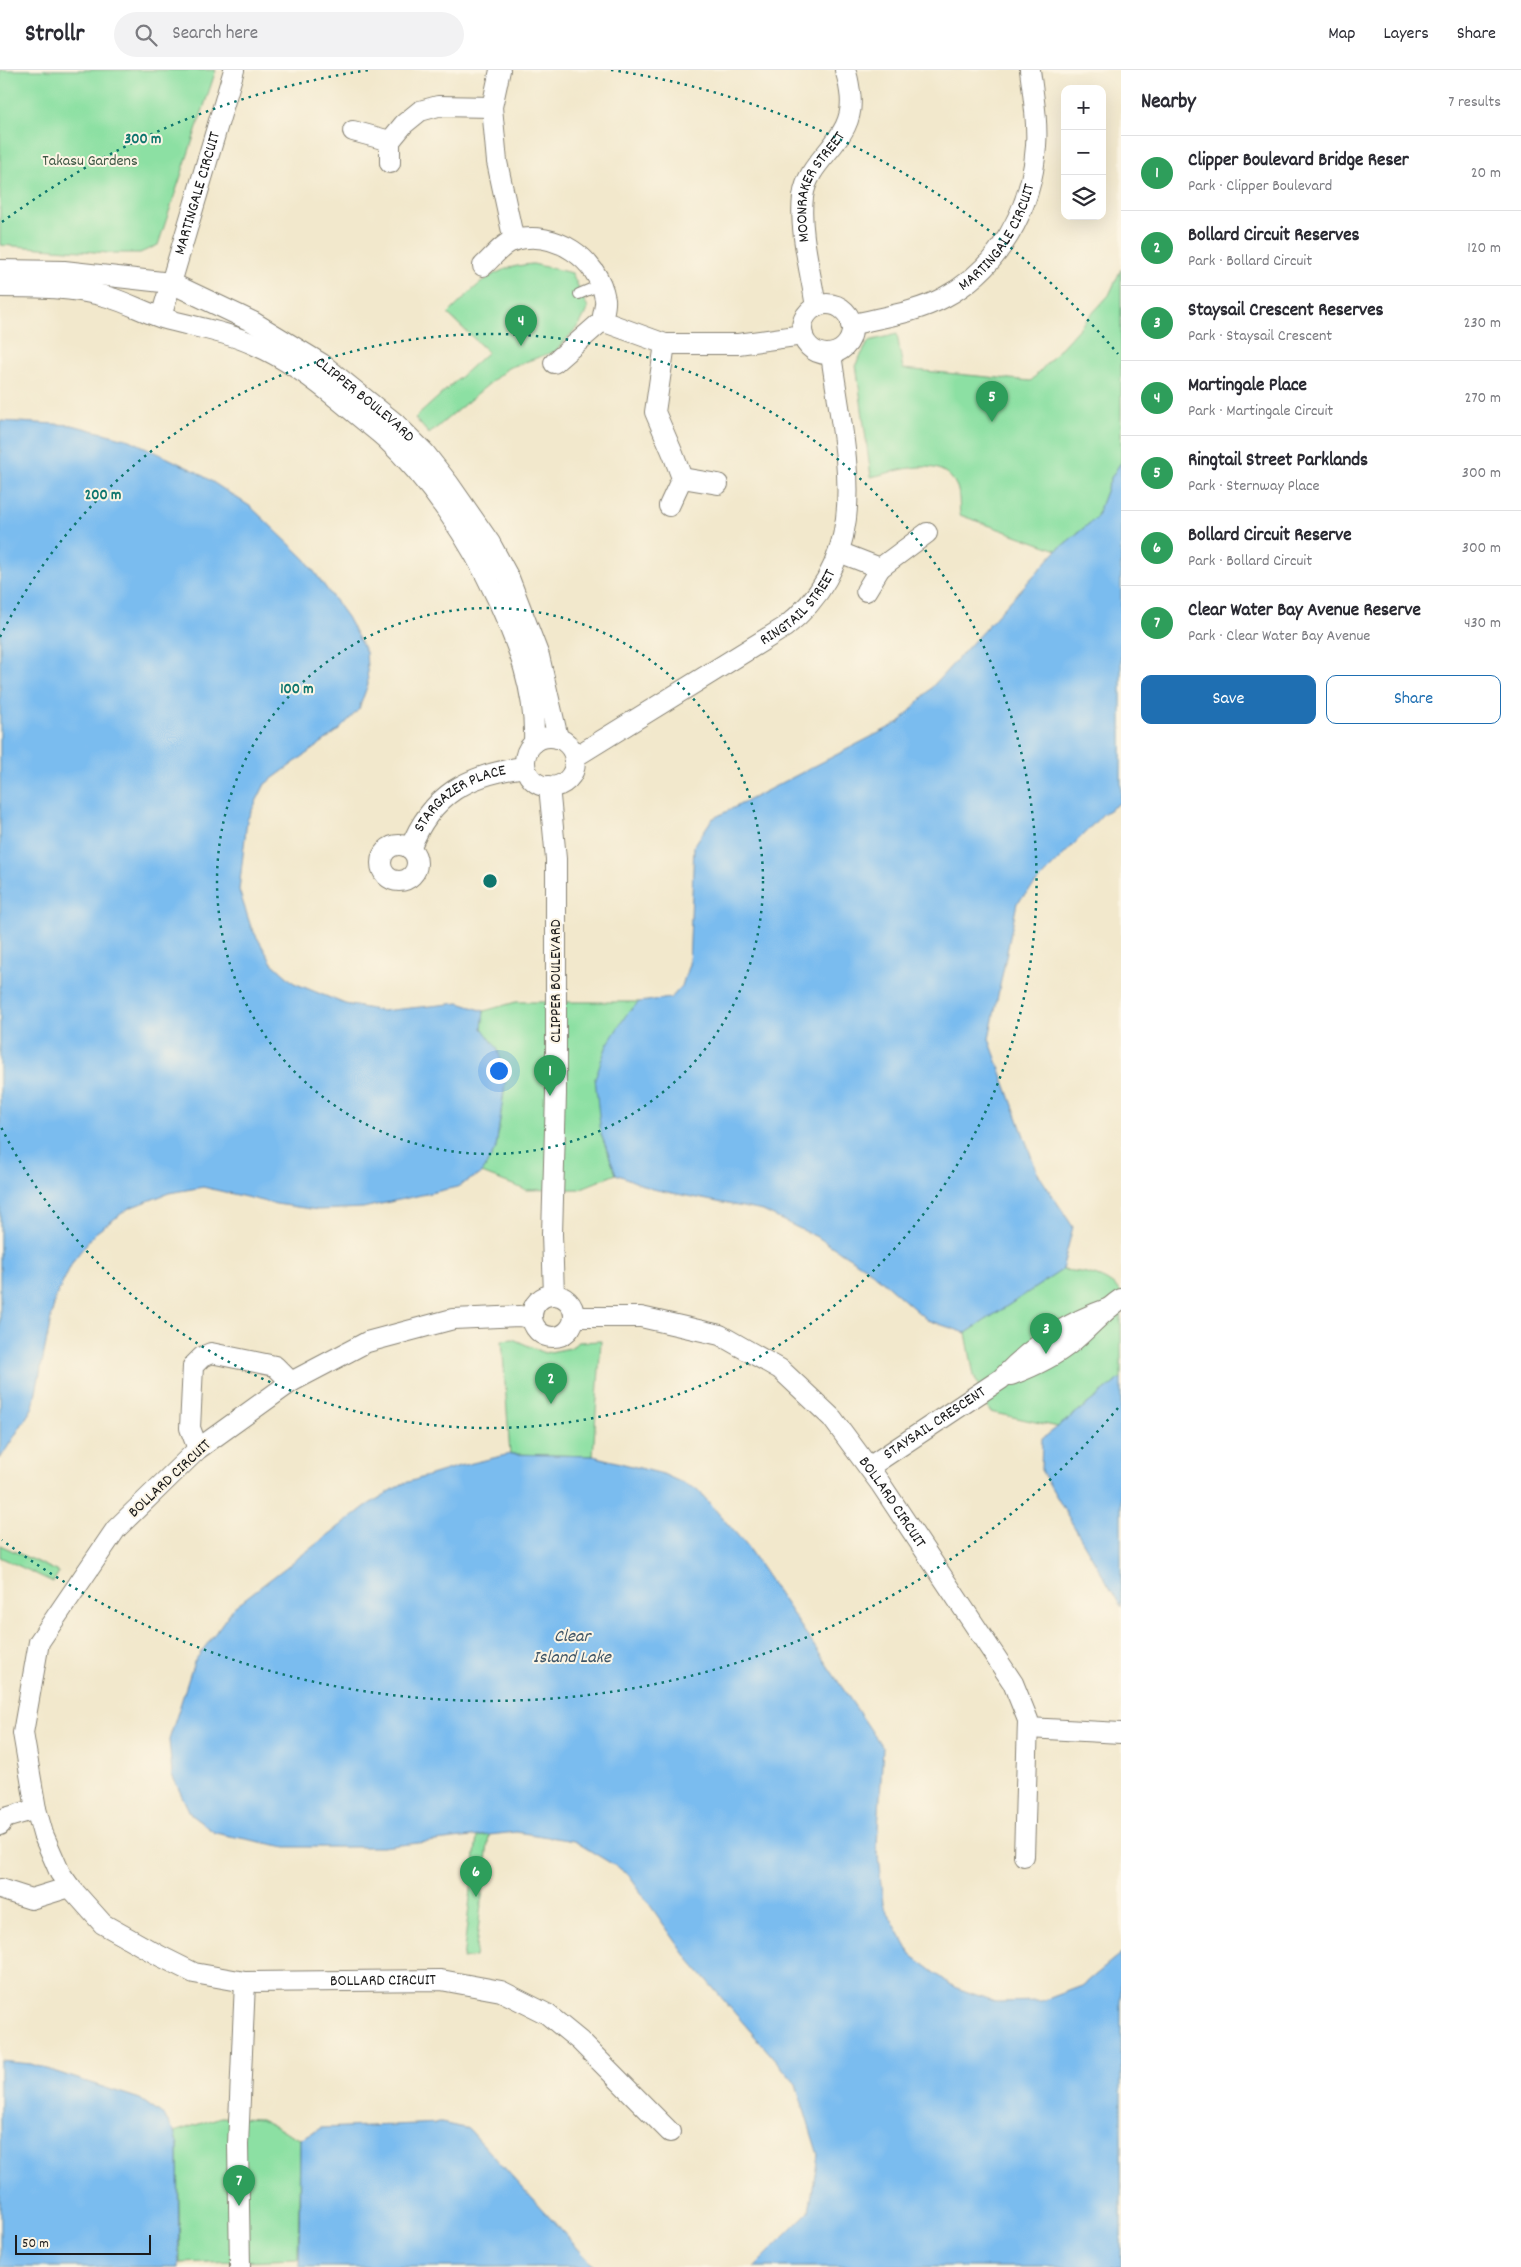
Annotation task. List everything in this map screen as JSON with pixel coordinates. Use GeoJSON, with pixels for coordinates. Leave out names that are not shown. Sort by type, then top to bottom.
{"type":"FeatureCollection","features":[{"type":"Feature","properties":{"kind":"street","name":"MARTINGALE CIRCUIT"},"geometry":{"type":"LineString","coordinates":[[161,317],[234,70]]}},
{"type":"Feature","properties":{"kind":"street"},"geometry":{"type":"LineString","coordinates":[[500,70],[492,107],[497,162],[514,240]]}},
{"type":"Feature","properties":{"kind":"street","name":"MOONRAKER STREET"},"geometry":{"type":"LineString","coordinates":[[816,307],[802,218],[803,195],[810,176],[848,124],[852,103],[845,70]]}},
{"type":"Feature","properties":{"kind":"street","name":"MARTINGALE CIRCUIT"},"geometry":{"type":"LineString","coordinates":[[851,325],[917,308],[942,299],[965,285],[986,266],[1012,233],[1033,180],[1036,144],[1030,70]]}},
{"type":"Feature","properties":{"kind":"street"},"geometry":{"type":"LineString","coordinates":[[390,162],[390,141],[404,124],[420,110],[438,106],[492,107]]}},
{"type":"Feature","properties":{"kind":"street"},"geometry":{"type":"LineString","coordinates":[[352,131],[390,141]]}},
{"type":"Feature","properties":{"kind":"street"},"geometry":{"type":"LineString","coordinates":[[482,266],[514,240],[532,238],[550,240],[572,248],[584,259],[600,285],[605,299],[602,321],[554,363]]}},
{"type":"Feature","properties":{"kind":"street","name":"CLIPPER BOULEVARD"},"geometry":{"type":"LineString","coordinates":[[0,270],[64,271],[172,284],[253,322],[322,364],[395,423],[424,452],[449,484],[485,536],[509,578],[539,656],[558,738]]}},
{"type":"Feature","properties":{"kind":"street","name":"CLIPPER BOULEVARD"},"geometry":{"type":"LineString","coordinates":[[0,287],[70,288],[110,297],[161,317],[227,334],[255,344],[290,363],[329,391],[384,438],[411,466],[437,498],[469,544],[488,578],[507,620],[530,687],[535,719],[534,743]]}},
{"type":"Feature","properties":{"kind":"street"},"geometry":{"type":"LineString","coordinates":[[831,305],[838,308],[844,312],[851,325],[849,340],[838,351],[831,354],[816,352],[810,348],[802,335],[804,318],[816,307],[831,305]]}},
{"type":"Feature","properties":{"kind":"street"},"geometry":{"type":"LineString","coordinates":[[602,321],[665,344],[738,344],[802,335]]}},
{"type":"Feature","properties":{"kind":"street"},"geometry":{"type":"LineString","coordinates":[[665,344],[655,412],[682,478],[670,506]]}},
{"type":"Feature","properties":{"kind":"street","name":"RINGTAIL STREET"},"geometry":{"type":"LineString","coordinates":[[575,757],[791,622],[813,601],[831,571],[839,552],[848,511],[848,477],[831,354]]}},
{"type":"Feature","properties":{"kind":"street"},"geometry":{"type":"LineString","coordinates":[[682,478],[718,484]]}},
{"type":"Feature","properties":{"kind":"street"},"geometry":{"type":"LineString","coordinates":[[866,591],[880,568],[927,533]]}},
{"type":"Feature","properties":{"kind":"street"},"geometry":{"type":"LineString","coordinates":[[839,552],[880,568]]}},
{"type":"Feature","properties":{"kind":"street"},"geometry":{"type":"LineString","coordinates":[[548,737],[558,738],[566,742],[575,757],[575,766],[569,778],[562,783],[549,786],[539,784],[532,779],[526,767],[528,750],[534,743],[548,737]]}},
{"type":"Feature","properties":{"kind":"street","name":"STARGAZER PLACE"},"geometry":{"type":"LineString","coordinates":[[410,849],[416,832],[428,814],[446,796],[468,780],[500,770],[526,767]]}},
{"type":"Feature","properties":{"kind":"street","name":"CLIPPER BOULEVARD"},"geometry":{"type":"LineString","coordinates":[[549,786],[556,859],[556,1094],[552,1234],[554,1295]]}},
{"type":"Feature","properties":{"kind":"street"},"geometry":{"type":"LineString","coordinates":[[554,1295],[566,1300],[574,1317],[570,1329],[553,1337],[536,1330],[532,1318],[535,1304],[540,1299],[554,1295]]}},
{"type":"Feature","properties":{"kind":"street","name":"STAYSAIL CRESCENT"},"geometry":{"type":"LineString","coordinates":[[869,1467],[1001,1379],[1024,1370],[1060,1351],[1114,1304]]}},
{"type":"Feature","properties":{"kind":"street","name":"BOLLARD CIRCUIT"},"geometry":{"type":"LineString","coordinates":[[532,1318],[519,1316],[454,1318],[367,1342],[291,1382],[198,1449],[116,1529],[39,1642],[23,1733],[36,1809],[43,1834],[60,1873],[70,1887],[104,1924],[160,1956],[194,1972],[245,1982],[441,1980],[501,1991],[547,2014],[580,2041],[670,2132]]}},
{"type":"Feature","properties":{"kind":"street","name":"BOLLARD CIRCUIT"},"geometry":{"type":"LineString","coordinates":[[574,1317],[641,1317],[720,1335],[780,1369],[832,1418],[869,1467],[1013,1683],[1028,1720],[1024,1856]]}},
{"type":"Feature","properties":{"kind":"street"},"geometry":{"type":"LineString","coordinates":[[198,1449],[190,1428],[193,1366],[202,1356],[211,1353],[276,1366],[291,1382]]}},
{"type":"Feature","properties":{"kind":"street"},"geometry":{"type":"LineString","coordinates":[[1028,1728],[1121,1733]]}},
{"type":"Feature","properties":{"kind":"street"},"geometry":{"type":"LineString","coordinates":[[0,1825],[5,1818],[36,1809]]}},
{"type":"Feature","properties":{"kind":"street"},"geometry":{"type":"LineString","coordinates":[[0,1889],[31,1900],[70,1887]]}},
{"type":"Feature","properties":{"kind":"street"},"geometry":{"type":"LineString","coordinates":[[240,2267],[238,2145],[245,1982]]}},
{"type":"Feature","properties":{"kind":"lane"},"geometry":{"type":"LineString","coordinates":[[578,294],[600,285]]}},
{"type":"Feature","properties":{"kind":"green space","name":"Takasu Gardens"},"geometry":{"type":"Polygon","coordinates":[[[0,70],[216,70],[158,245],[140,253],[109,253],[0,245],[0,70]]]}},
{"type":"Feature","properties":{"kind":"green space"},"geometry":{"type":"Polygon","coordinates":[[[533,264],[572,273],[588,308],[580,324],[556,351],[508,368],[429,434],[415,418],[488,352],[448,314],[476,287],[495,274],[506,269],[533,264]]]}},
{"type":"Feature","properties":{"kind":"green space"},"geometry":{"type":"Polygon","coordinates":[[[1121,269],[1121,462],[1111,478],[1096,518],[1057,550],[960,515],[957,487],[950,477],[941,470],[931,467],[919,467],[871,477],[856,364],[869,341],[897,334],[903,369],[1031,381],[1109,295],[1121,269]]]}},
{"type":"Feature","properties":{"kind":"green space"},"geometry":{"type":"Polygon","coordinates":[[[516,1002],[639,1002],[608,1045],[601,1134],[616,1174],[579,1189],[526,1190],[482,1173],[496,1148],[506,1076],[482,1028],[484,1011],[516,1002]]]}},
{"type":"Feature","properties":{"kind":"green space"},"geometry":{"type":"Polygon","coordinates":[[[1062,1270],[1094,1275],[1108,1281],[1121,1292],[1121,1378],[1058,1427],[990,1412],[974,1376],[966,1333],[1062,1270]]]}},
{"type":"Feature","properties":{"kind":"green space"},"geometry":{"type":"Polygon","coordinates":[[[513,1339],[545,1353],[570,1348],[579,1342],[601,1341],[593,1456],[510,1454],[502,1340],[513,1339]]]}},
{"type":"Feature","properties":{"kind":"green space"},"geometry":{"type":"Polygon","coordinates":[[[0,1545],[59,1572],[53,1582],[0,1557],[0,1545]]]}},
{"type":"Feature","properties":{"kind":"green space"},"geometry":{"type":"Polygon","coordinates":[[[489,1835],[475,1957],[463,1959],[477,1837],[489,1835]]]}},
{"type":"Feature","properties":{"kind":"green space"},"geometry":{"type":"Polygon","coordinates":[[[221,2117],[260,2119],[300,2139],[298,2259],[180,2263],[178,2147],[174,2132],[221,2117]]]}},
{"type":"Feature","properties":{"kind":"water"},"geometry":{"type":"Polygon","coordinates":[[[0,421],[72,425],[130,440],[197,472],[251,507],[305,559],[347,617],[366,652],[368,684],[359,709],[339,730],[265,784],[247,820],[239,890],[251,927],[272,963],[294,983],[345,1004],[382,1011],[459,1003],[484,1011],[482,1028],[497,1048],[506,1076],[496,1148],[482,1173],[457,1187],[363,1208],[318,1210],[276,1204],[203,1187],[169,1193],[129,1208],[94,1234],[73,1261],[55,1299],[33,1407],[0,1459],[0,421]]]}},
{"type":"Feature","properties":{"kind":"water"},"geometry":{"type":"Polygon","coordinates":[[[1121,462],[1121,802],[1103,814],[1017,903],[989,1039],[1037,1172],[1073,1227],[1062,1270],[966,1333],[927,1320],[872,1272],[819,1238],[763,1211],[652,1189],[616,1174],[601,1134],[595,1078],[607,1045],[626,1015],[639,1002],[671,998],[682,986],[689,964],[694,846],[712,819],[900,722],[1057,550],[1096,518],[1111,478],[1121,462]]]}},
{"type":"Feature","properties":{"kind":"water"},"geometry":{"type":"Polygon","coordinates":[[[1121,1378],[1121,1607],[1041,1470],[1042,1439],[1121,1378]]]}},
{"type":"Feature","properties":{"kind":"water","name":"Clear Island Lake"},"geometry":{"type":"Polygon","coordinates":[[[510,1454],[593,1456],[663,1474],[698,1490],[746,1545],[883,1748],[877,1846],[883,1904],[911,1955],[954,1987],[996,2002],[1042,2001],[1082,1986],[1121,1954],[1121,2267],[754,2267],[809,2212],[818,2155],[796,2084],[689,1960],[627,1873],[574,1841],[516,1832],[382,1847],[286,1847],[215,1833],[191,1815],[172,1775],[169,1740],[194,1662],[234,1607],[366,1506],[402,1484],[456,1467],[510,1454]]]}},
{"type":"Feature","properties":{"kind":"water"},"geometry":{"type":"Polygon","coordinates":[[[0,2061],[31,2064],[140,2099],[165,2117],[174,2131],[178,2147],[179,2267],[0,2267],[0,2061]]]}},
{"type":"Feature","properties":{"kind":"water"},"geometry":{"type":"Polygon","coordinates":[[[441,2123],[469,2129],[592,2264],[599,2267],[299,2267],[300,2139],[321,2128],[441,2123]]]}},
{"type":"Feature","properties":{"kind":"place","name":"Martingale Place"},"geometry":{"type":"Point","coordinates":[521,346]}},
{"type":"Feature","properties":{"kind":"place","name":"Ringtail Street Parklands"},"geometry":{"type":"Point","coordinates":[992,422]}},
{"type":"Feature","properties":{"kind":"place","name":"Clipper Boulevard Bridge Reser"},"geometry":{"type":"Point","coordinates":[550,1096]}},
{"type":"Feature","properties":{"kind":"place","name":"Staysail Crescent Reserves"},"geometry":{"type":"Point","coordinates":[1046,1354]}},
{"type":"Feature","properties":{"kind":"place","name":"Bollard Circuit Reserves"},"geometry":{"type":"Point","coordinates":[551,1404]}},
{"type":"Feature","properties":{"kind":"place","name":"Bollard Circuit Reserve"},"geometry":{"type":"Point","coordinates":[476,1897]}},
{"type":"Feature","properties":{"kind":"place","name":"Clear Water Bay Avenue Reserve"},"geometry":{"type":"Point","coordinates":[239,2206]}}]}
